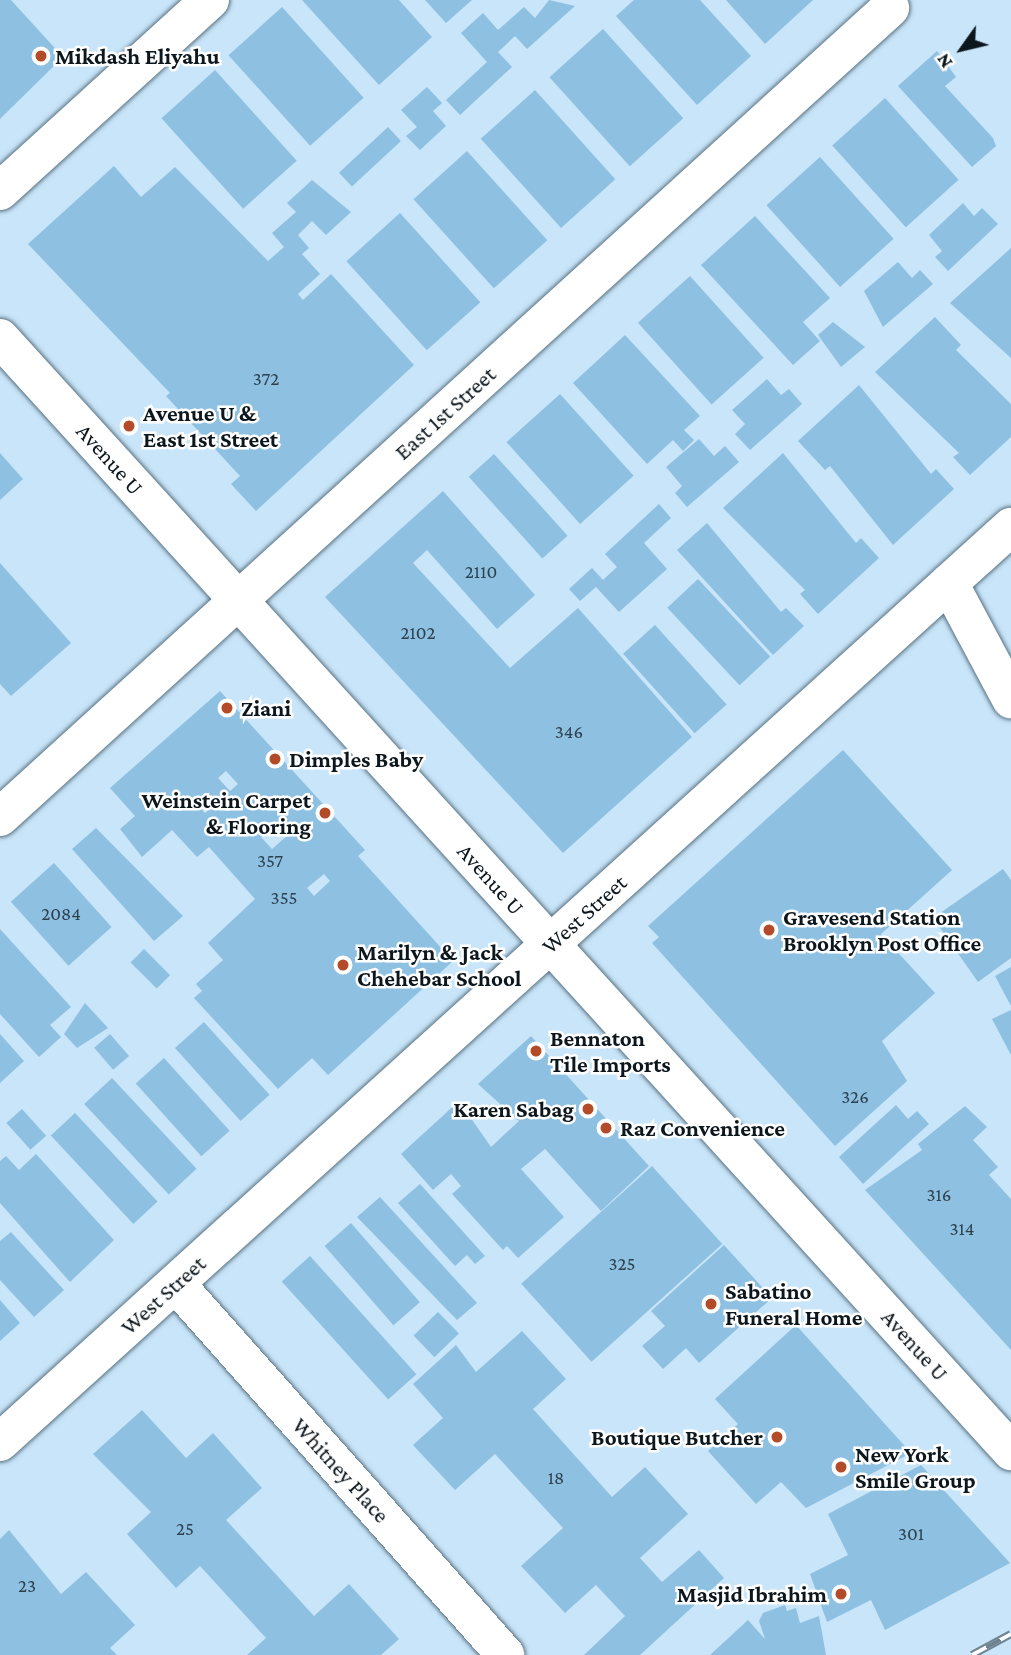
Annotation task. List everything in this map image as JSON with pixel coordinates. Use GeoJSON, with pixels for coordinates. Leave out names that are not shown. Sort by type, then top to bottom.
{"type":"FeatureCollection","features":[{"type":"Feature","properties":{"kind":"street"},"geometry":{"type":"LineString","coordinates":[[0,191],[210,0]]}},
{"type":"Feature","properties":{"kind":"street","name":"East 1st Street"},"geometry":{"type":"LineString","coordinates":[[0,817],[890,8]]}},
{"type":"Feature","properties":{"kind":"street","name":"Avenue U"},"geometry":{"type":"LineString","coordinates":[[0,338],[1011,1451]]}},
{"type":"Feature","properties":{"kind":"street","name":"West Street"},"geometry":{"type":"LineString","coordinates":[[0,1442],[1011,527]]}},
{"type":"Feature","properties":{"kind":"street"},"geometry":{"type":"LineString","coordinates":[[949,583],[1006,679]]}},
{"type":"Feature","properties":{"kind":"street","name":"Whitney Place"},"geometry":{"type":"LineString","coordinates":[[176,1284],[505,1655]]}},
{"type":"Feature","properties":{"kind":"building"},"geometry":{"type":"Polygon","coordinates":[[[0,0],[11,0],[63,57],[0,119],[0,0]]]}},
{"type":"Feature","properties":{"kind":"building"},"geometry":{"type":"Polygon","coordinates":[[[302,0],[399,0],[432,37],[379,85],[302,0]]]}},
{"type":"Feature","properties":{"kind":"building"},"geometry":{"type":"Polygon","coordinates":[[[425,0],[472,0],[446,23],[425,0]]]}},
{"type":"Feature","properties":{"kind":"building"},"geometry":{"type":"Polygon","coordinates":[[[549,0],[575,6],[527,49],[515,36],[498,52],[512,67],[460,115],[446,100],[487,62],[461,33],[483,13],[498,30],[524,7],[535,18],[549,0]]]}},
{"type":"Feature","properties":{"kind":"building"},"geometry":{"type":"Polygon","coordinates":[[[634,0],[700,0],[751,56],[697,105],[616,16],[634,0]]]}},
{"type":"Feature","properties":{"kind":"building"},"geometry":{"type":"Polygon","coordinates":[[[726,0],[813,0],[765,44],[726,0]]]}},
{"type":"Feature","properties":{"kind":"building"},"geometry":{"type":"Polygon","coordinates":[[[282,7],[364,98],[310,146],[228,55],[282,7]]]}},
{"type":"Feature","properties":{"kind":"building"},"geometry":{"type":"Polygon","coordinates":[[[603,29],[683,118],[630,166],[549,77],[603,29]]]}},
{"type":"Feature","properties":{"kind":"building"},"geometry":{"type":"Polygon","coordinates":[[[937,51],[956,77],[945,86],[993,138],[996,146],[972,167],[898,86],[937,51]]]}},
{"type":"Feature","properties":{"kind":"building"},"geometry":{"type":"Polygon","coordinates":[[[215,70],[297,161],[243,209],[161,118],[215,70]]]}},
{"type":"Feature","properties":{"kind":"building"},"geometry":{"type":"Polygon","coordinates":[[[427,87],[442,103],[433,111],[446,126],[420,150],[406,136],[417,127],[401,110],[427,87]]]}},
{"type":"Feature","properties":{"kind":"building"},"geometry":{"type":"Polygon","coordinates":[[[535,90],[615,179],[561,228],[481,139],[535,90]]]}},
{"type":"Feature","properties":{"kind":"building"},"geometry":{"type":"Polygon","coordinates":[[[885,98],[959,180],[906,227],[832,146],[885,98]]]}},
{"type":"Feature","properties":{"kind":"building"},"geometry":{"type":"Polygon","coordinates":[[[388,127],[401,141],[352,187],[339,173],[388,127]]]}},
{"type":"Feature","properties":{"kind":"building"},"geometry":{"type":"Polygon","coordinates":[[[467,151],[547,240],[494,288],[413,199],[467,151]]]}},
{"type":"Feature","properties":{"kind":"building"},"geometry":{"type":"Polygon","coordinates":[[[820,157],[894,239],[840,287],[766,205],[820,157]]]}},
{"type":"Feature","properties":{"kind":"building"},"geometry":{"type":"Polygon","coordinates":[[[114,166],[141,197],[175,167],[268,261],[284,247],[272,233],[296,212],[287,203],[312,180],[351,212],[326,235],[312,221],[298,235],[309,248],[302,254],[320,274],[298,294],[303,300],[331,274],[414,365],[256,511],[231,484],[240,476],[166,396],[170,393],[28,244],[114,166]]]}},
{"type":"Feature","properties":{"kind":"building"},"geometry":{"type":"Polygon","coordinates":[[[963,203],[974,216],[982,208],[998,224],[948,271],[935,257],[942,251],[929,235],[963,203]]]}},
{"type":"Feature","properties":{"kind":"building"},"geometry":{"type":"Polygon","coordinates":[[[400,213],[480,302],[427,350],[346,261],[400,213]]]}},
{"type":"Feature","properties":{"kind":"building"},"geometry":{"type":"Polygon","coordinates":[[[755,216],[830,298],[803,322],[820,341],[793,365],[701,265],[755,216]]]}},
{"type":"Feature","properties":{"kind":"building"},"geometry":{"type":"Polygon","coordinates":[[[1011,248],[1011,358],[950,303],[1011,248]]]}},
{"type":"Feature","properties":{"kind":"building"},"geometry":{"type":"Polygon","coordinates":[[[898,262],[912,278],[920,270],[933,284],[883,327],[864,291],[898,262]]]}},
{"type":"Feature","properties":{"kind":"building"},"geometry":{"type":"Polygon","coordinates":[[[690,276],[764,358],[712,405],[638,323],[690,276]]]}},
{"type":"Feature","properties":{"kind":"building"},"geometry":{"type":"Polygon","coordinates":[[[935,317],[961,345],[956,350],[1011,404],[1011,437],[970,475],[953,457],[959,453],[875,372],[935,317]]]}},
{"type":"Feature","properties":{"kind":"building"},"geometry":{"type":"Polygon","coordinates":[[[833,322],[865,347],[841,367],[818,335],[833,322]]]}},
{"type":"Feature","properties":{"kind":"building"},"geometry":{"type":"Polygon","coordinates":[[[625,335],[700,416],[684,430],[694,440],[683,451],[673,440],[647,464],[573,383],[625,335]]]}},
{"type":"Feature","properties":{"kind":"building"},"geometry":{"type":"Polygon","coordinates":[[[767,379],[781,395],[789,389],[802,404],[750,450],[735,434],[745,424],[732,410],[767,379]]]}},
{"type":"Feature","properties":{"kind":"building"},"geometry":{"type":"Polygon","coordinates":[[[859,385],[931,474],[936,469],[954,489],[893,545],[830,466],[825,470],[798,441],[859,385]]]}},
{"type":"Feature","properties":{"kind":"building"},"geometry":{"type":"Polygon","coordinates":[[[560,394],[634,476],[580,524],[506,442],[560,394]]]}},
{"type":"Feature","properties":{"kind":"building"},"geometry":{"type":"Polygon","coordinates":[[[699,439],[714,456],[725,446],[739,462],[687,507],[675,493],[682,486],[666,467],[699,439]]]}},
{"type":"Feature","properties":{"kind":"building"},"geometry":{"type":"Polygon","coordinates":[[[0,453],[23,479],[0,500],[0,453]]]}},
{"type":"Feature","properties":{"kind":"building"},"geometry":{"type":"Polygon","coordinates":[[[783,453],[856,543],[861,538],[879,558],[818,614],[800,594],[805,590],[723,508],[783,453]]]}},
{"type":"Feature","properties":{"kind":"building"},"geometry":{"type":"Polygon","coordinates":[[[494,454],[568,536],[542,558],[469,477],[494,454]]]}},
{"type":"Feature","properties":{"kind":"building"},"geometry":{"type":"Polygon","coordinates":[[[443,491],[535,595],[497,629],[427,550],[413,563],[510,668],[578,608],[692,737],[563,853],[325,597],[443,491]]]}},
{"type":"Feature","properties":{"kind":"building"},"geometry":{"type":"Polygon","coordinates":[[[659,504],[671,518],[644,543],[667,569],[619,612],[596,587],[580,601],[569,589],[592,568],[603,580],[617,567],[605,554],[659,504]]]}},
{"type":"Feature","properties":{"kind":"building"},"geometry":{"type":"Polygon","coordinates":[[[707,523],[781,612],[786,608],[804,626],[773,655],[677,550],[707,523]]]}},
{"type":"Feature","properties":{"kind":"building"},"geometry":{"type":"Polygon","coordinates":[[[0,563],[71,643],[11,696],[0,684],[0,563]]]}},
{"type":"Feature","properties":{"kind":"building"},"geometry":{"type":"Polygon","coordinates":[[[698,579],[770,657],[740,685],[667,608],[698,579]]]}},
{"type":"Feature","properties":{"kind":"building"},"geometry":{"type":"Polygon","coordinates":[[[655,625],[727,705],[695,733],[623,654],[655,625]]]}},
{"type":"Feature","properties":{"kind":"building"},"geometry":{"type":"Polygon","coordinates":[[[220,691],[365,850],[358,856],[453,961],[328,1075],[312,1058],[278,1089],[194,998],[202,991],[196,984],[223,960],[208,943],[255,899],[209,847],[197,857],[172,830],[142,857],[120,829],[135,816],[110,788],[220,691]],[[226,771],[218,778],[230,791],[238,784],[226,771]],[[199,796],[194,800],[205,813],[210,808],[199,796]],[[276,823],[261,837],[272,849],[288,835],[276,823]],[[324,874],[307,888],[314,896],[330,881],[324,874]]]}},
{"type":"Feature","properties":{"kind":"building","name":"Gravesend Station Brooklyn Post Office"},"geometry":{"type":"Polygon","coordinates":[[[843,750],[952,870],[881,934],[935,993],[882,1041],[907,1081],[835,1146],[652,943],[659,937],[648,926],[843,750]]]}},
{"type":"Feature","properties":{"kind":"building"},"geometry":{"type":"Polygon","coordinates":[[[96,828],[183,916],[154,941],[72,849],[96,828]]]}},
{"type":"Feature","properties":{"kind":"building"},"geometry":{"type":"Polygon","coordinates":[[[54,863],[112,927],[68,966],[11,902],[54,863]]]}},
{"type":"Feature","properties":{"kind":"building"},"geometry":{"type":"Polygon","coordinates":[[[1003,869],[1011,880],[1011,958],[978,982],[933,918],[1003,869]]]}},
{"type":"Feature","properties":{"kind":"building"},"geometry":{"type":"Polygon","coordinates":[[[0,929],[71,1007],[50,1025],[61,1037],[39,1057],[0,1014],[0,929]]]}},
{"type":"Feature","properties":{"kind":"building"},"geometry":{"type":"Polygon","coordinates":[[[144,949],[170,975],[157,989],[131,962],[144,949]]]}},
{"type":"Feature","properties":{"kind":"building"},"geometry":{"type":"Polygon","coordinates":[[[1011,967],[1011,1006],[995,976],[1011,967]]]}},
{"type":"Feature","properties":{"kind":"building"},"geometry":{"type":"Polygon","coordinates":[[[85,1003],[108,1028],[77,1048],[64,1034],[85,1003]]]}},
{"type":"Feature","properties":{"kind":"building"},"geometry":{"type":"Polygon","coordinates":[[[1011,1010],[1011,1055],[992,1019],[1011,1010]]]}},
{"type":"Feature","properties":{"kind":"building"},"geometry":{"type":"Polygon","coordinates":[[[204,1022],[270,1095],[241,1121],[175,1048],[204,1022]]]}},
{"type":"Feature","properties":{"kind":"building"},"geometry":{"type":"Polygon","coordinates":[[[0,1034],[24,1061],[0,1083],[0,1034]]]}},
{"type":"Feature","properties":{"kind":"building"},"geometry":{"type":"Polygon","coordinates":[[[110,1034],[129,1056],[113,1070],[94,1048],[110,1034]]]}},
{"type":"Feature","properties":{"kind":"building"},"geometry":{"type":"Polygon","coordinates":[[[531,1036],[649,1166],[601,1211],[545,1149],[521,1169],[564,1217],[518,1258],[507,1246],[503,1250],[452,1194],[461,1186],[451,1174],[433,1190],[401,1154],[459,1101],[491,1147],[519,1121],[478,1084],[531,1036]]]}},
{"type":"Feature","properties":{"kind":"building"},"geometry":{"type":"Polygon","coordinates":[[[164,1058],[230,1131],[201,1156],[136,1083],[164,1058]]]}},
{"type":"Feature","properties":{"kind":"building"},"geometry":{"type":"Polygon","coordinates":[[[112,1078],[197,1169],[169,1195],[84,1104],[112,1078]]]}},
{"type":"Feature","properties":{"kind":"building"},"geometry":{"type":"Polygon","coordinates":[[[896,1105],[908,1119],[917,1111],[929,1124],[863,1184],[839,1157],[896,1105]]]}},
{"type":"Feature","properties":{"kind":"building"},"geometry":{"type":"Polygon","coordinates":[[[965,1106],[987,1127],[973,1140],[998,1167],[989,1175],[1011,1199],[1011,1350],[865,1190],[922,1150],[918,1144],[965,1106]]]}},
{"type":"Feature","properties":{"kind":"building"},"geometry":{"type":"Polygon","coordinates":[[[22,1109],[46,1136],[30,1150],[6,1123],[22,1109]]]}},
{"type":"Feature","properties":{"kind":"building"},"geometry":{"type":"Polygon","coordinates":[[[75,1113],[158,1201],[133,1224],[51,1136],[75,1113]]]}},
{"type":"Feature","properties":{"kind":"building"},"geometry":{"type":"Polygon","coordinates":[[[36,1154],[114,1240],[70,1282],[0,1203],[0,1161],[6,1156],[19,1170],[36,1154]]]}},
{"type":"Feature","properties":{"kind":"building"},"geometry":{"type":"Polygon","coordinates":[[[652,1166],[722,1244],[591,1362],[521,1284],[652,1166]]]}},
{"type":"Feature","properties":{"kind":"building"},"geometry":{"type":"Polygon","coordinates":[[[420,1184],[485,1256],[475,1264],[467,1255],[455,1266],[398,1203],[420,1184]]]}},
{"type":"Feature","properties":{"kind":"building"},"geometry":{"type":"Polygon","coordinates":[[[380,1197],[477,1303],[457,1320],[357,1217],[380,1197]]]}},
{"type":"Feature","properties":{"kind":"building"},"geometry":{"type":"Polygon","coordinates":[[[351,1223],[420,1302],[393,1325],[325,1246],[351,1223]]]}},
{"type":"Feature","properties":{"kind":"building"},"geometry":{"type":"Polygon","coordinates":[[[11,1232],[64,1290],[34,1317],[0,1280],[0,1241],[11,1232]]]}},
{"type":"Feature","properties":{"kind":"building","name":"Sabatino Funeral Home"},"geometry":{"type":"Polygon","coordinates":[[[724,1245],[772,1298],[699,1363],[686,1348],[663,1369],[642,1346],[665,1326],[651,1311],[724,1245]]]}},
{"type":"Feature","properties":{"kind":"building"},"geometry":{"type":"Polygon","coordinates":[[[310,1256],[416,1374],[388,1400],[282,1281],[310,1256]]]}},
{"type":"Feature","properties":{"kind":"building"},"geometry":{"type":"Polygon","coordinates":[[[0,1300],[20,1323],[0,1341],[0,1300]]]}},
{"type":"Feature","properties":{"kind":"building"},"geometry":{"type":"Polygon","coordinates":[[[438,1312],[459,1334],[434,1357],[414,1336],[438,1312]]]}},
{"type":"Feature","properties":{"kind":"building"},"geometry":{"type":"Polygon","coordinates":[[[796,1325],[911,1453],[806,1508],[781,1482],[756,1504],[708,1451],[738,1424],[715,1399],[796,1325]]]}},
{"type":"Feature","properties":{"kind":"building"},"geometry":{"type":"Polygon","coordinates":[[[522,1331],[566,1379],[533,1409],[612,1497],[645,1467],[688,1514],[640,1558],[662,1582],[699,1550],[724,1578],[640,1655],[584,1655],[625,1616],[596,1585],[565,1613],[521,1566],[563,1528],[495,1454],[455,1490],[413,1445],[443,1418],[413,1384],[456,1345],[476,1372],[522,1331]]]}},
{"type":"Feature","properties":{"kind":"building"},"geometry":{"type":"Polygon","coordinates":[[[142,1410],[186,1458],[213,1433],[262,1488],[226,1520],[314,1616],[349,1584],[399,1639],[381,1655],[247,1655],[266,1638],[200,1566],[176,1588],[127,1534],[151,1512],[93,1454],[142,1410]]]}},
{"type":"Feature","properties":{"kind":"building"},"geometry":{"type":"Polygon","coordinates":[[[921,1465],[1010,1563],[885,1630],[871,1600],[827,1622],[810,1574],[848,1555],[828,1514],[921,1465]]]}},
{"type":"Feature","properties":{"kind":"building"},"geometry":{"type":"Polygon","coordinates":[[[9,1530],[61,1594],[86,1572],[135,1625],[110,1648],[117,1655],[0,1655],[0,1539],[9,1530]]]}},
{"type":"Feature","properties":{"kind":"building"},"geometry":{"type":"Polygon","coordinates":[[[785,1605],[787,1611],[796,1608],[800,1623],[819,1616],[826,1655],[710,1655],[748,1620],[765,1639],[759,1621],[763,1613],[785,1605]]]}},
{"type":"Feature","properties":{"kind":"railway"},"geometry":{"type":"LineString","coordinates":[[972,1655],[1011,1634]]}},
{"type":"Feature","properties":{"kind":"place","name":"Mikdash Eliyahu"},"geometry":{"type":"Point","coordinates":[41,56]}},
{"type":"Feature","properties":{"kind":"place","name":"Avenue U & East 1st Street"},"geometry":{"type":"Point","coordinates":[129,426]}},
{"type":"Feature","properties":{"kind":"place","name":"Ziani"},"geometry":{"type":"Point","coordinates":[227,708]}},
{"type":"Feature","properties":{"kind":"place","name":"Dimples Baby"},"geometry":{"type":"Point","coordinates":[275,759]}},
{"type":"Feature","properties":{"kind":"place","name":"Weinstein Carpet & Flooring"},"geometry":{"type":"Point","coordinates":[325,813]}},
{"type":"Feature","properties":{"kind":"place","name":"Gravesend Station Brooklyn Post Office"},"geometry":{"type":"Point","coordinates":[769,930]}},
{"type":"Feature","properties":{"kind":"place","name":"Marilyn & Jack Chehebar School"},"geometry":{"type":"Point","coordinates":[343,965]}},
{"type":"Feature","properties":{"kind":"place","name":"Bennaton Tile Imports"},"geometry":{"type":"Point","coordinates":[536,1051]}},
{"type":"Feature","properties":{"kind":"place","name":"Karen Sabag"},"geometry":{"type":"Point","coordinates":[588,1109]}},
{"type":"Feature","properties":{"kind":"place","name":"Raz Convenience"},"geometry":{"type":"Point","coordinates":[606,1128]}},
{"type":"Feature","properties":{"kind":"place","name":"Sabatino Funeral Home"},"geometry":{"type":"Point","coordinates":[711,1304]}},
{"type":"Feature","properties":{"kind":"place","name":"Boutique Butcher"},"geometry":{"type":"Point","coordinates":[777,1437]}},
{"type":"Feature","properties":{"kind":"place","name":"New York Smile Group"},"geometry":{"type":"Point","coordinates":[841,1467]}},
{"type":"Feature","properties":{"kind":"place","name":"Masjid Ibrahim"},"geometry":{"type":"Point","coordinates":[841,1594]}}]}
